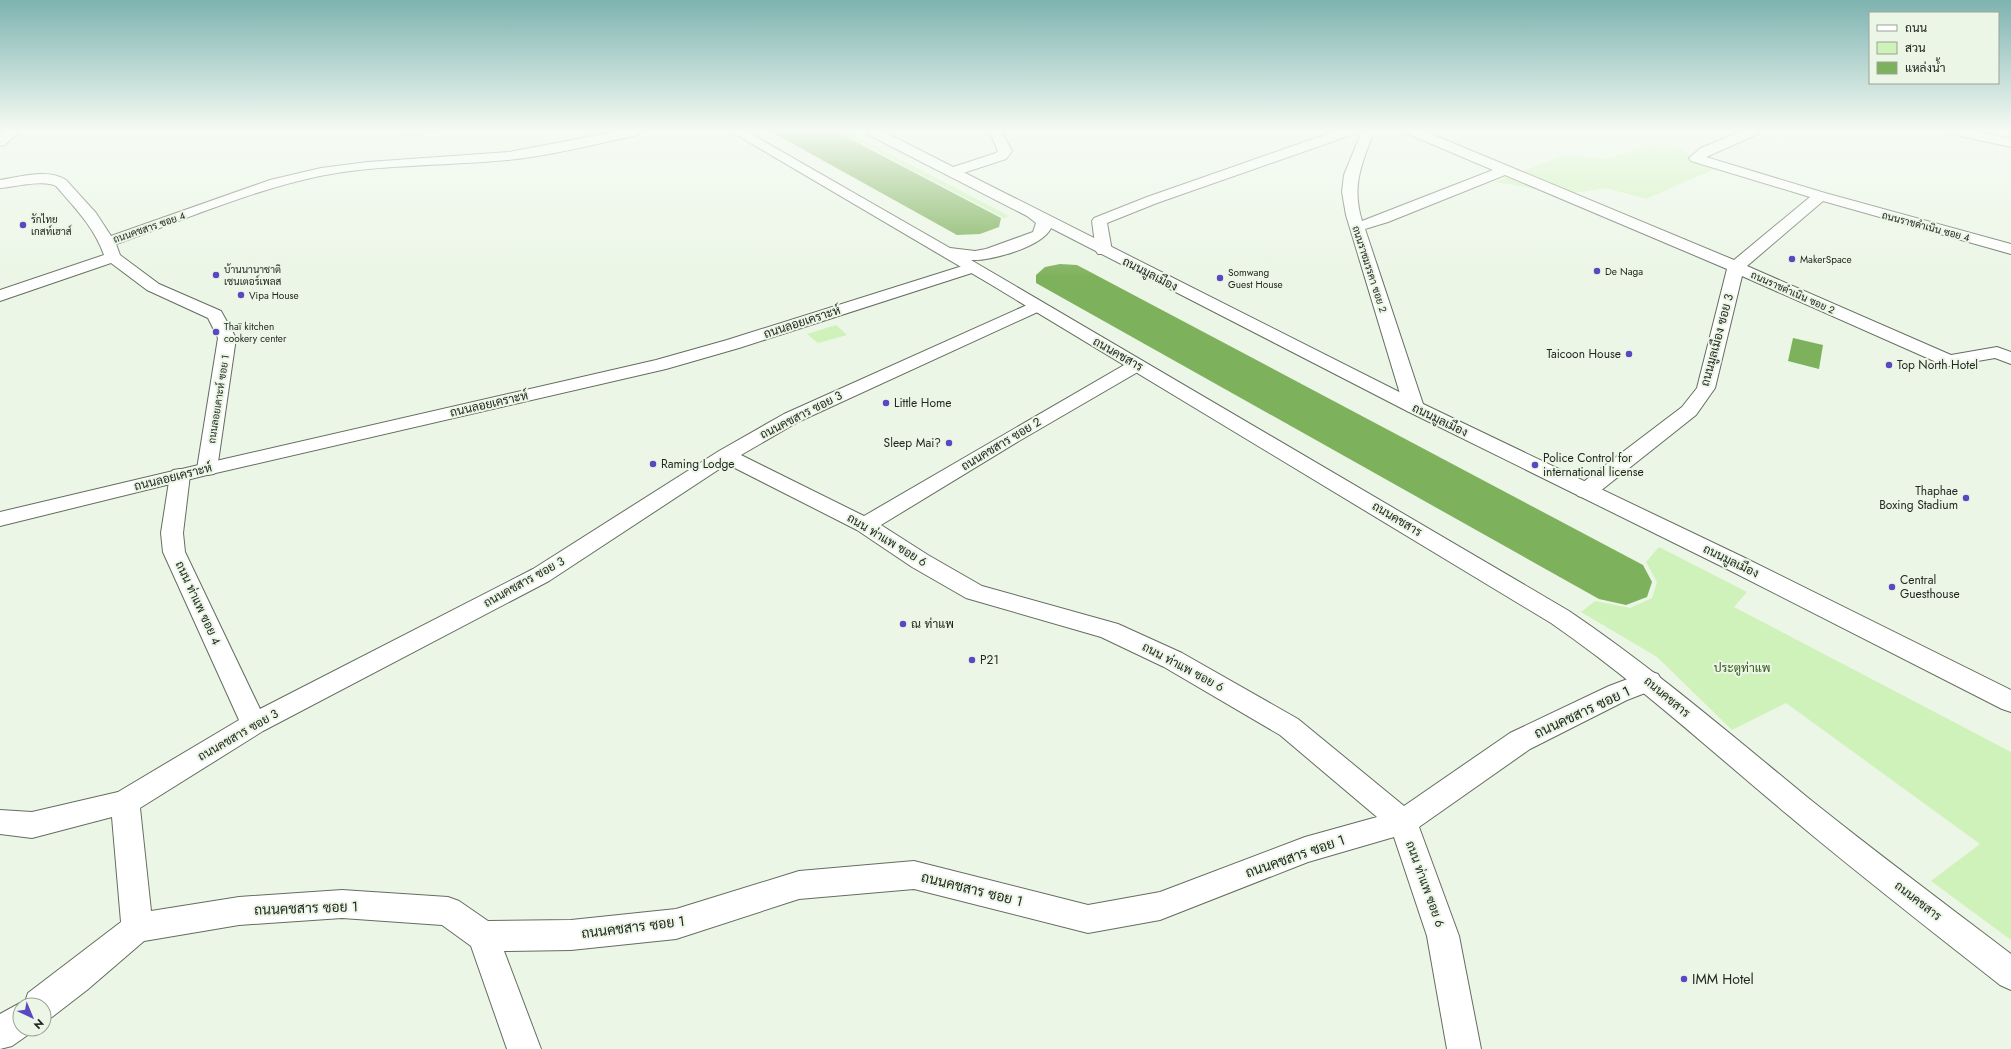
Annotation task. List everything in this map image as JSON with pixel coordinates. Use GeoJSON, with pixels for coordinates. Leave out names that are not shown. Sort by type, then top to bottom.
{"type":"FeatureCollection","features":[{"type":"Feature","properties":{"kind":"street","name":"ถนนลอยเคาะห์ ซอย 1"},"geometry":{"type":"LineString","coordinates":[[0,184],[32,180]]}},
{"type":"Feature","properties":{"kind":"street","name":"ถนนลอยเคาะห์ ซอย 1"},"geometry":{"type":"LineString","coordinates":[[56,180],[92,216],[110,249],[153,286],[215,315],[227,338],[222,380],[207,469]]}},
{"type":"Feature","properties":{"kind":"street","name":"ถนนคชสาร ซอย 4"},"geometry":{"type":"LineString","coordinates":[[0,296],[110,249],[275,183],[288,180]]}},
{"type":"Feature","properties":{"kind":"street","name":"ถนนคชสาร"},"geometry":{"type":"LineString","coordinates":[[821,180],[996,281],[1522,593],[1589,636],[1650,681],[1784,794],[2011,974]]}},
{"type":"Feature","properties":{"kind":"street","name":"ถนนมูลเมือง"},"geometry":{"type":"LineString","coordinates":[[967,180],[1104,251],[1414,407],[1735,563],[2011,702]]}},
{"type":"Feature","properties":{"kind":"street"},"geometry":{"type":"LineString","coordinates":[[996,281],[993,273],[997,266],[1054,243],[1072,242],[1104,251],[1099,221],[1209,180]]}},
{"type":"Feature","properties":{"kind":"street","name":"ถนนราชมรรคา ซอย 2"},"geometry":{"type":"LineString","coordinates":[[1350,180],[1350,200],[1357,226],[1414,407]]}},
{"type":"Feature","properties":{"kind":"street"},"geometry":{"type":"LineString","coordinates":[[1357,226],[1382,219],[1479,180]]}},
{"type":"Feature","properties":{"kind":"street","name":"ถนนราชดำเนิน ซอย 2"},"geometry":{"type":"LineString","coordinates":[[1528,180],[1736,267],[1949,360],[1997,352],[2011,359]]}},
{"type":"Feature","properties":{"kind":"street","name":"ถนนราชดำเนิน ซอย 4"},"geometry":{"type":"LineString","coordinates":[[1768,180],[2011,249]]}},
{"type":"Feature","properties":{"kind":"street"},"geometry":{"type":"LineString","coordinates":[[1736,267],[1820,196]]}},
{"type":"Feature","properties":{"kind":"street"},"geometry":{"type":"LineString","coordinates":[[940,248],[962,255],[977,256],[990,254],[1038,235],[1043,229],[1044,222],[1033,214]]}},
{"type":"Feature","properties":{"kind":"street","name":"ถนนมูลเมือง ซอย 3"},"geometry":{"type":"LineString","coordinates":[[1586,490],[1689,411],[1706,388],[1736,267]]}},
{"type":"Feature","properties":{"kind":"street","name":"ถนนลอยเคราะห์"},"geometry":{"type":"LineString","coordinates":[[0,519],[180,475],[660,365],[733,344],[972,268]]}},
{"type":"Feature","properties":{"kind":"street","name":"ถนนคชสาร ซอย 3"},"geometry":{"type":"LineString","coordinates":[[0,822],[32,825],[125,802],[254,724],[541,575],[726,455],[791,418],[1036,306]]}},
{"type":"Feature","properties":{"kind":"street","name":"ถนนคชสาร ซอย 2"},"geometry":{"type":"LineString","coordinates":[[865,525],[1012,437],[1137,365]]}},
{"type":"Feature","properties":{"kind":"street","name":"ถนน ท่าแพ ซอย 6"},"geometry":{"type":"LineString","coordinates":[[726,455],[865,525],[920,561],[974,592],[1109,630],[1173,660],[1289,727],[1403,822],[1443,936],[1464,1049]]}},
{"type":"Feature","properties":{"kind":"street","name":"ถนน ท่าแพ ซอย 4"},"geometry":{"type":"LineString","coordinates":[[180,475],[172,533],[174,552],[254,724]]}},
{"type":"Feature","properties":{"kind":"street","name":"ถนนคชสาร ซอย 1"},"geometry":{"type":"LineString","coordinates":[[137,928],[239,911],[342,904],[448,911],[484,936],[571,934],[676,924],[799,885],[914,875],[1088,919],[1160,906],[1305,850],[1403,822],[1520,742],[1618,693],[1650,681]]}},
{"type":"Feature","properties":{"kind":"street"},"geometry":{"type":"LineString","coordinates":[[50,997],[137,928],[125,802]]}},
{"type":"Feature","properties":{"kind":"street"},"geometry":{"type":"LineString","coordinates":[[484,936],[524,1049]]}},
{"type":"Feature","properties":{"kind":"green space"},"geometry":{"type":"Polygon","coordinates":[[[931,180],[940,180],[1009,216],[1004,218],[931,180]]]}},
{"type":"Feature","properties":{"kind":"green space"},"geometry":{"type":"Polygon","coordinates":[[[1500,180],[1689,180],[1646,199],[1606,188],[1566,194],[1495,182],[1500,180]]]}},
{"type":"Feature","properties":{"kind":"green space"},"geometry":{"type":"Polygon","coordinates":[[[836,325],[847,335],[818,343],[807,334],[836,325]]]}},
{"type":"Feature","properties":{"kind":"green space","name":"ประตูท่าแพ"},"geometry":{"type":"Polygon","coordinates":[[[1659,547],[1747,592],[1734,607],[2011,752],[2011,940],[1931,881],[1980,844],[1786,703],[1732,730],[1657,657],[1581,612],[1595,601],[1630,608],[1652,598],[1657,582],[1646,562],[1659,547]]]}},
{"type":"Feature","properties":{"kind":"water"},"geometry":{"type":"Polygon","coordinates":[[[858,180],[928,180],[1001,218],[999,227],[980,234],[957,235],[858,180]]]}},
{"type":"Feature","properties":{"kind":"water"},"geometry":{"type":"Polygon","coordinates":[[[1060,264],[1077,265],[1643,565],[1652,582],[1647,597],[1626,605],[1599,599],[1036,283],[1036,275],[1045,267],[1060,264]]]}},
{"type":"Feature","properties":{"kind":"water"},"geometry":{"type":"Polygon","coordinates":[[[1793,338],[1823,345],[1819,369],[1788,361],[1793,338]]]}},
{"type":"Feature","properties":{"kind":"place","name":"รักไทย เกสท์เฮาส์"},"geometry":{"type":"Point","coordinates":[23,225]}},
{"type":"Feature","properties":{"kind":"place","name":"MakerSpace"},"geometry":{"type":"Point","coordinates":[1792,259]}},
{"type":"Feature","properties":{"kind":"place","name":"De Naga"},"geometry":{"type":"Point","coordinates":[1597,271]}},
{"type":"Feature","properties":{"kind":"place","name":"บ้านนานาชาติ เซนเตอร์เพลส"},"geometry":{"type":"Point","coordinates":[216,275]}},
{"type":"Feature","properties":{"kind":"place","name":"Somwang Guest House"},"geometry":{"type":"Point","coordinates":[1220,278]}},
{"type":"Feature","properties":{"kind":"place","name":"Vipa House"},"geometry":{"type":"Point","coordinates":[241,295]}},
{"type":"Feature","properties":{"kind":"place","name":"Thaï kitchen cookery center"},"geometry":{"type":"Point","coordinates":[216,332]}},
{"type":"Feature","properties":{"kind":"place","name":"Taicoon House"},"geometry":{"type":"Point","coordinates":[1629,354]}},
{"type":"Feature","properties":{"kind":"place","name":"Top North Hotel"},"geometry":{"type":"Point","coordinates":[1889,365]}},
{"type":"Feature","properties":{"kind":"place","name":"Little Home"},"geometry":{"type":"Point","coordinates":[886,403]}},
{"type":"Feature","properties":{"kind":"place","name":"Sleep Mai?"},"geometry":{"type":"Point","coordinates":[949,443]}},
{"type":"Feature","properties":{"kind":"place","name":"Raming Lodge"},"geometry":{"type":"Point","coordinates":[653,464]}},
{"type":"Feature","properties":{"kind":"place","name":"Police Control for international license"},"geometry":{"type":"Point","coordinates":[1535,465]}},
{"type":"Feature","properties":{"kind":"place","name":"Thaphae Boxing Stadium"},"geometry":{"type":"Point","coordinates":[1966,498]}},
{"type":"Feature","properties":{"kind":"place","name":"Central Guesthouse"},"geometry":{"type":"Point","coordinates":[1892,587]}},
{"type":"Feature","properties":{"kind":"place","name":"ณ ท่าแพ"},"geometry":{"type":"Point","coordinates":[903,624]}},
{"type":"Feature","properties":{"kind":"place","name":"P21"},"geometry":{"type":"Point","coordinates":[972,660]}},
{"type":"Feature","properties":{"kind":"place","name":"IMM Hotel"},"geometry":{"type":"Point","coordinates":[1684,979]}}]}
